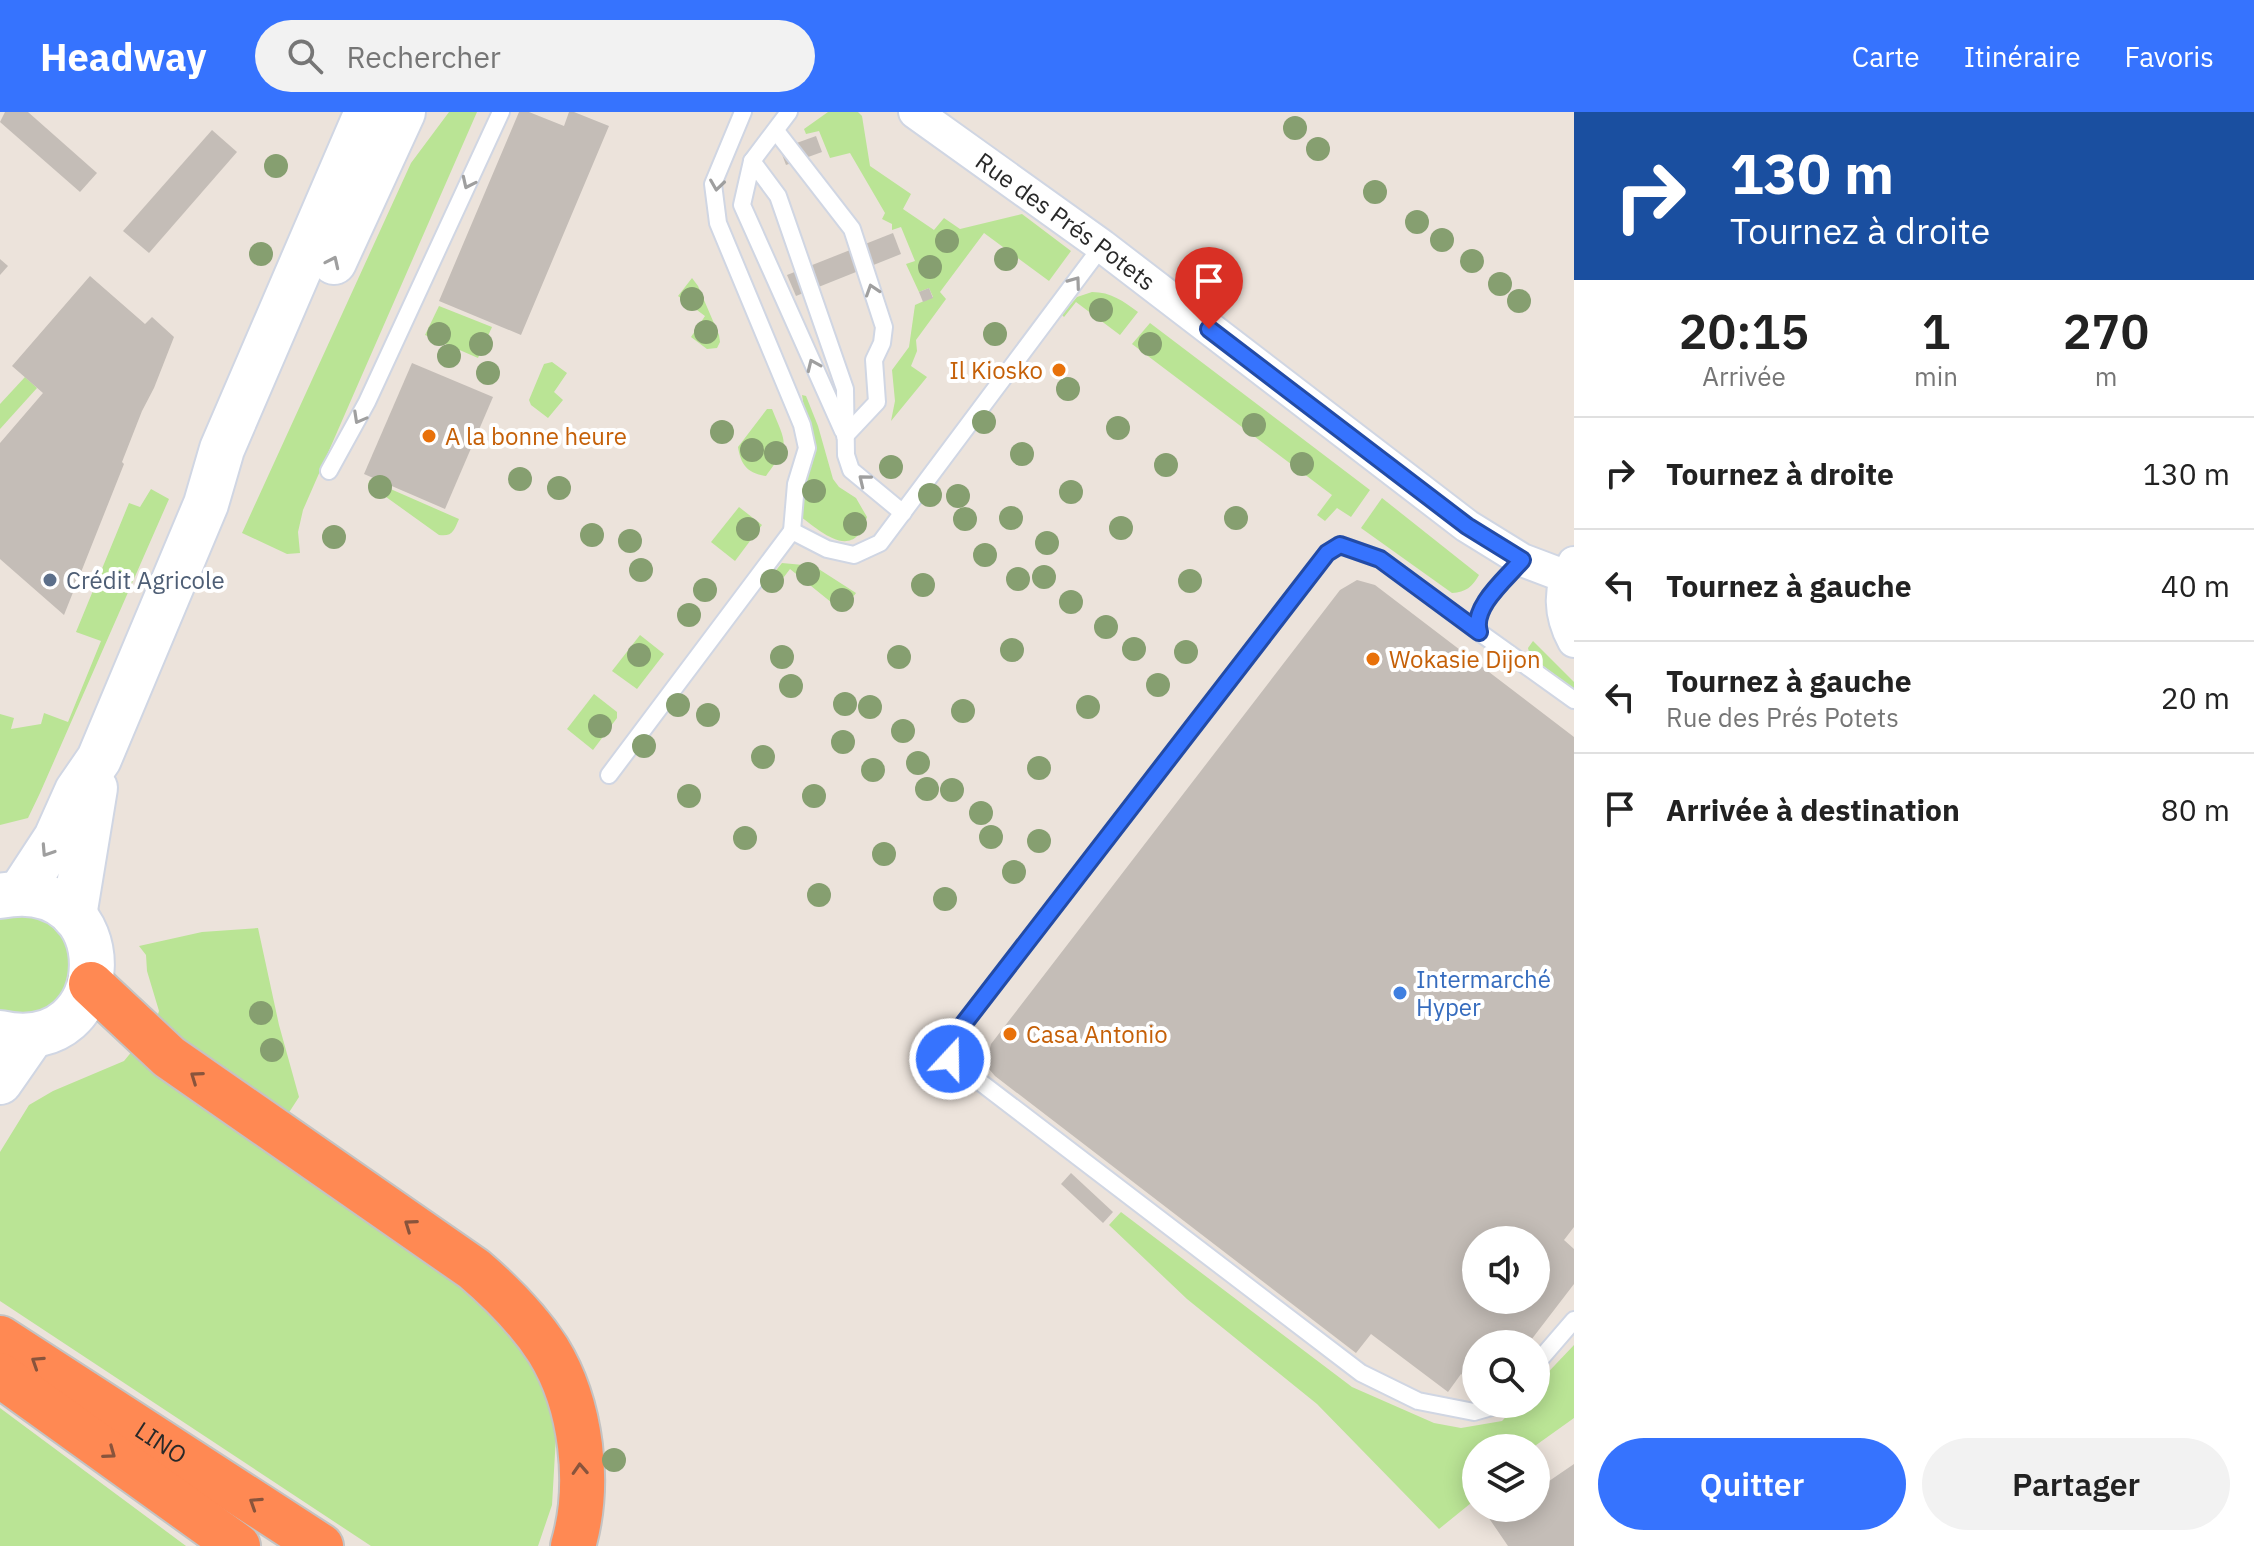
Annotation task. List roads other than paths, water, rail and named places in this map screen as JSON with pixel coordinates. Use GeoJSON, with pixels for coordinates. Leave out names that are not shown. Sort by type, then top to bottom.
{"type":"FeatureCollection","features":[{"type":"Feature","properties":{"kind":"highway"},"geometry":{"type":"LineString","coordinates":[[91,984],[169,1057],[474,1269],[526,1320],[549,1352],[574,1416],[579,1446],[581,1506],[573,1546]]}},
{"type":"Feature","properties":{"kind":"highway","name":"LINO"},"geometry":{"type":"LineString","coordinates":[[0,1338],[321,1546]]}},
{"type":"Feature","properties":{"kind":"highway","name":"LINO"},"geometry":{"type":"LineString","coordinates":[[0,1375],[238,1546]]}},
{"type":"Feature","properties":{"kind":"main road"},"geometry":{"type":"LineString","coordinates":[[5,895],[56,838],[77,791],[99,759],[206,504],[222,449],[367,112]]}},
{"type":"Feature","properties":{"kind":"main road"},"geometry":{"type":"LineString","coordinates":[[206,504],[250,439],[403,112]]}},
{"type":"Feature","properties":{"kind":"main road"},"geometry":{"type":"LineString","coordinates":[[74,916],[99,759]]}},
{"type":"Feature","properties":{"kind":"main road"},"geometry":{"type":"LineString","coordinates":[[0,1082],[16,1034],[63,1024],[75,1013],[91,984],[94,959],[88,936],[74,916],[60,904],[44,896],[5,895]]}},
{"type":"Feature","properties":{"kind":"street","name":"Rue des Prés Potets"},"geometry":{"type":"LineString","coordinates":[[915,112],[1102,246],[1467,526],[1522,560],[1570,570]]}},
{"type":"Feature","properties":{"kind":"street"},"geometry":{"type":"LineString","coordinates":[[1570,570],[1562,610],[1574,641]]}},
{"type":"Feature","properties":{"kind":"lane"},"geometry":{"type":"LineString","coordinates":[[329,471],[367,402],[501,112]]}},
{"type":"Feature","properties":{"kind":"lane"},"geometry":{"type":"LineString","coordinates":[[609,775],[792,531],[796,484],[807,448],[802,425],[718,223],[713,184],[743,112]]}},
{"type":"Feature","properties":{"kind":"lane"},"geometry":{"type":"LineString","coordinates":[[789,112],[752,161],[742,205],[845,436]]}},
{"type":"Feature","properties":{"kind":"lane"},"geometry":{"type":"LineString","coordinates":[[776,131],[852,229],[884,327],[882,343],[874,360],[877,402],[845,436]]}},
{"type":"Feature","properties":{"kind":"lane"},"geometry":{"type":"LineString","coordinates":[[752,161],[778,196],[845,389],[846,455],[851,470],[903,513]]}},
{"type":"Feature","properties":{"kind":"lane"},"geometry":{"type":"LineString","coordinates":[[792,531],[827,549],[854,555],[880,543],[1102,246]]}},
{"type":"Feature","properties":{"kind":"lane"},"geometry":{"type":"LineString","coordinates":[[1462,1410],[1418,1401],[1361,1373],[950,1059],[945,1048],[1327,553],[1340,545],[1380,559],[1574,700]]}},
{"type":"Feature","properties":{"kind":"lane"},"geometry":{"type":"LineString","coordinates":[[1479,632],[1476,623],[1478,616],[1522,560]]}},
{"type":"Feature","properties":{"kind":"lane"},"geometry":{"type":"LineString","coordinates":[[1550,1348],[1574,1320]]}},
{"type":"Feature","properties":{"kind":"place","name":"Il Kiosko"},"geometry":{"type":"Point","coordinates":[1059,370]}},
{"type":"Feature","properties":{"kind":"place","name":"A la bonne heure"},"geometry":{"type":"Point","coordinates":[429,436]}},
{"type":"Feature","properties":{"kind":"place","name":"Crédit Agricole"},"geometry":{"type":"Point","coordinates":[50,580]}},
{"type":"Feature","properties":{"kind":"place","name":"Wokasie Dijon"},"geometry":{"type":"Point","coordinates":[1373,659]}},
{"type":"Feature","properties":{"kind":"place","name":"Intermarché Hyper"},"geometry":{"type":"Point","coordinates":[1400,993]}},
{"type":"Feature","properties":{"kind":"place","name":"Casa Antonio"},"geometry":{"type":"Point","coordinates":[1010,1034]}}]}
